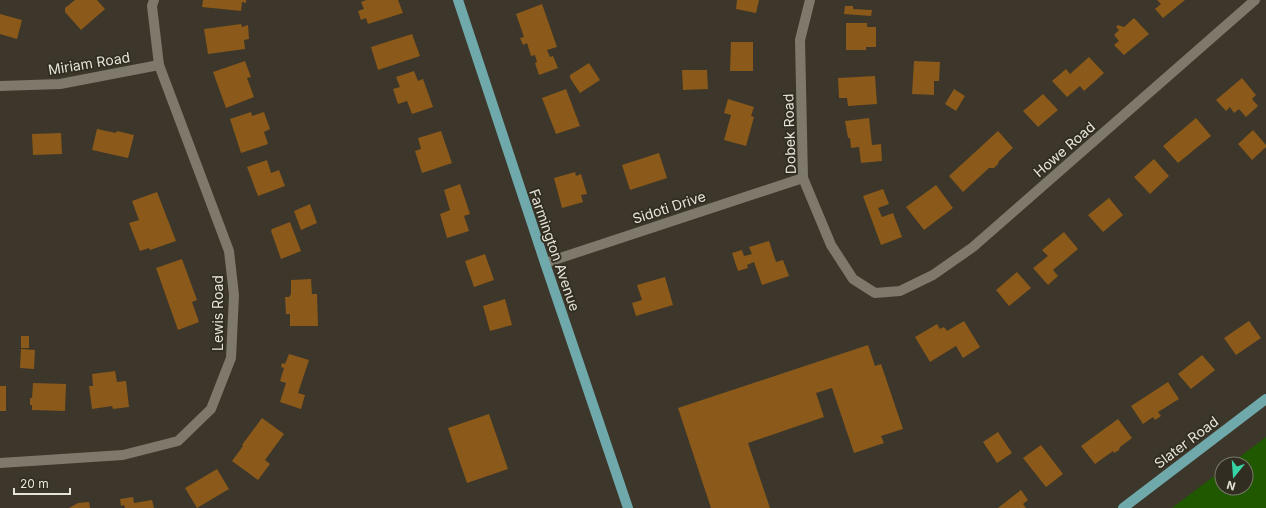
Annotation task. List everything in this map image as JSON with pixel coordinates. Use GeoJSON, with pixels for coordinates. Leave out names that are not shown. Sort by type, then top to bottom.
{"type":"FeatureCollection","features":[{"type":"Feature","properties":{"kind":"main road","name":"Farmington Avenue"},"geometry":{"type":"LineString","coordinates":[[458,0],[544,263],[628,508]]}},
{"type":"Feature","properties":{"kind":"main road","name":"Slater Road"},"geometry":{"type":"LineString","coordinates":[[1123,508],[1266,399]]}},
{"type":"Feature","properties":{"kind":"street","name":"Lewis Road"},"geometry":{"type":"LineString","coordinates":[[0,463],[123,455],[178,441],[211,409],[231,358],[234,296],[229,251],[159,65],[152,6],[154,0]]}},
{"type":"Feature","properties":{"kind":"street","name":"Dobek Road"},"geometry":{"type":"LineString","coordinates":[[810,0],[800,40],[803,178],[831,245],[853,279],[876,293]]}},
{"type":"Feature","properties":{"kind":"street","name":"Howe Road"},"geometry":{"type":"LineString","coordinates":[[876,293],[900,291],[933,275],[973,247],[1255,0]]}},
{"type":"Feature","properties":{"kind":"street","name":"Miriam Road"},"geometry":{"type":"LineString","coordinates":[[0,86],[60,84],[159,65]]}},
{"type":"Feature","properties":{"kind":"street","name":"Sidoti Drive"},"geometry":{"type":"LineString","coordinates":[[544,263],[803,178]]}},
{"type":"Feature","properties":{"kind":"green space"},"geometry":{"type":"Polygon","coordinates":[[[1266,437],[1266,508],[1172,508],[1214,476],[1214,496],[1254,496],[1254,456],[1241,456],[1266,437]]]}},
{"type":"Feature","properties":{"kind":"building"},"geometry":{"type":"Polygon","coordinates":[[[75,0],[97,0],[105,9],[81,30],[65,12],[65,8],[75,0]]]}},
{"type":"Feature","properties":{"kind":"building"},"geometry":{"type":"Polygon","coordinates":[[[203,0],[246,0],[246,3],[242,2],[241,11],[202,7],[203,0]]]}},
{"type":"Feature","properties":{"kind":"building"},"geometry":{"type":"Polygon","coordinates":[[[366,0],[398,0],[403,13],[368,24],[366,18],[361,20],[358,11],[364,9],[361,2],[366,0]]]}},
{"type":"Feature","properties":{"kind":"building"},"geometry":{"type":"Polygon","coordinates":[[[737,0],[759,0],[756,13],[736,9],[737,0]]]}},
{"type":"Feature","properties":{"kind":"building"},"geometry":{"type":"Polygon","coordinates":[[[1157,0],[1185,0],[1163,18],[1155,9],[1161,4],[1157,0]]]}},
{"type":"Feature","properties":{"kind":"building"},"geometry":{"type":"Polygon","coordinates":[[[542,4],[557,47],[547,50],[550,57],[553,56],[558,68],[539,75],[535,63],[537,62],[535,55],[531,56],[527,43],[523,45],[520,38],[524,37],[516,14],[542,4]]]}},
{"type":"Feature","properties":{"kind":"building"},"geometry":{"type":"Polygon","coordinates":[[[845,6],[853,6],[853,9],[872,10],[871,16],[844,14],[845,6]]]}},
{"type":"Feature","properties":{"kind":"building"},"geometry":{"type":"Polygon","coordinates":[[[0,14],[22,20],[17,39],[0,34],[0,14]]]}},
{"type":"Feature","properties":{"kind":"building"},"geometry":{"type":"Polygon","coordinates":[[[1134,18],[1149,34],[1124,55],[1114,45],[1119,41],[1114,35],[1119,30],[1116,27],[1118,25],[1124,27],[1134,18]]]}},
{"type":"Feature","properties":{"kind":"building"},"geometry":{"type":"Polygon","coordinates":[[[846,23],[867,23],[867,27],[876,27],[876,47],[866,47],[866,50],[846,50],[846,23]]]}},
{"type":"Feature","properties":{"kind":"building"},"geometry":{"type":"Polygon","coordinates":[[[241,24],[242,27],[248,25],[249,39],[244,40],[245,49],[208,54],[204,29],[241,24]]]}},
{"type":"Feature","properties":{"kind":"building"},"geometry":{"type":"Polygon","coordinates":[[[412,34],[420,56],[378,70],[371,47],[412,34]]]}},
{"type":"Feature","properties":{"kind":"building"},"geometry":{"type":"Polygon","coordinates":[[[731,42],[753,42],[753,71],[730,71],[731,42]]]}},
{"type":"Feature","properties":{"kind":"building"},"geometry":{"type":"Polygon","coordinates":[[[1089,57],[1104,73],[1084,91],[1080,86],[1067,97],[1052,81],[1066,69],[1070,74],[1089,57]]]}},
{"type":"Feature","properties":{"kind":"building"},"geometry":{"type":"Polygon","coordinates":[[[245,61],[251,77],[247,78],[254,97],[226,108],[213,72],[245,61]]]}},
{"type":"Feature","properties":{"kind":"building"},"geometry":{"type":"Polygon","coordinates":[[[914,61],[940,62],[939,81],[934,81],[934,95],[912,94],[914,61]]]}},
{"type":"Feature","properties":{"kind":"building"},"geometry":{"type":"Polygon","coordinates":[[[589,63],[600,80],[580,93],[570,78],[570,75],[589,63]]]}},
{"type":"Feature","properties":{"kind":"building"},"geometry":{"type":"Polygon","coordinates":[[[682,70],[707,70],[708,89],[683,90],[682,70]]]}},
{"type":"Feature","properties":{"kind":"building"},"geometry":{"type":"Polygon","coordinates":[[[414,71],[418,81],[423,79],[433,107],[412,114],[407,101],[398,104],[393,89],[400,87],[396,77],[414,71]]]}},
{"type":"Feature","properties":{"kind":"building"},"geometry":{"type":"Polygon","coordinates":[[[875,76],[877,104],[848,106],[847,98],[839,98],[838,78],[875,76]]]}},
{"type":"Feature","properties":{"kind":"building"},"geometry":{"type":"Polygon","coordinates":[[[1242,78],[1256,95],[1252,99],[1258,106],[1246,117],[1239,109],[1234,113],[1230,107],[1226,111],[1216,100],[1242,78]]]}},
{"type":"Feature","properties":{"kind":"building"},"geometry":{"type":"Polygon","coordinates":[[[566,89],[580,126],[556,134],[542,98],[566,89]]]}},
{"type":"Feature","properties":{"kind":"building"},"geometry":{"type":"Polygon","coordinates":[[[954,89],[965,96],[956,111],[945,104],[954,89]]]}},
{"type":"Feature","properties":{"kind":"building"},"geometry":{"type":"Polygon","coordinates":[[[1043,94],[1058,110],[1038,127],[1023,111],[1043,94]]]}},
{"type":"Feature","properties":{"kind":"building"},"geometry":{"type":"Polygon","coordinates":[[[728,99],[754,107],[751,116],[754,117],[746,146],[724,140],[731,115],[724,113],[728,99]]]}},
{"type":"Feature","properties":{"kind":"building"},"geometry":{"type":"Polygon","coordinates":[[[251,112],[252,116],[264,112],[270,129],[264,132],[268,144],[241,153],[230,119],[251,112]]]}},
{"type":"Feature","properties":{"kind":"building"},"geometry":{"type":"Polygon","coordinates":[[[869,118],[872,145],[881,144],[882,161],[861,163],[859,147],[851,148],[845,121],[869,118]]]}},
{"type":"Feature","properties":{"kind":"building"},"geometry":{"type":"Polygon","coordinates":[[[1196,118],[1211,136],[1178,163],[1163,146],[1196,118]]]}},
{"type":"Feature","properties":{"kind":"building"},"geometry":{"type":"Polygon","coordinates":[[[97,129],[116,133],[117,131],[134,135],[128,158],[92,150],[97,129]]]}},
{"type":"Feature","properties":{"kind":"building"},"geometry":{"type":"Polygon","coordinates":[[[1253,130],[1266,145],[1266,147],[1252,160],[1238,144],[1253,130]]]}},
{"type":"Feature","properties":{"kind":"building"},"geometry":{"type":"Polygon","coordinates":[[[441,131],[452,163],[422,173],[415,151],[421,149],[418,138],[441,131]]]}},
{"type":"Feature","properties":{"kind":"building"},"geometry":{"type":"Polygon","coordinates":[[[998,131],[1013,148],[994,168],[989,168],[963,192],[949,176],[998,131]]]}},
{"type":"Feature","properties":{"kind":"building"},"geometry":{"type":"Polygon","coordinates":[[[61,133],[62,154],[33,155],[32,134],[61,133]]]}},
{"type":"Feature","properties":{"kind":"building"},"geometry":{"type":"Polygon","coordinates":[[[659,153],[667,178],[630,190],[622,165],[659,153]]]}},
{"type":"Feature","properties":{"kind":"building"},"geometry":{"type":"Polygon","coordinates":[[[1154,159],[1169,176],[1150,194],[1134,177],[1154,159]]]}},
{"type":"Feature","properties":{"kind":"building"},"geometry":{"type":"Polygon","coordinates":[[[267,160],[271,173],[279,170],[285,186],[258,196],[247,167],[267,160]]]}},
{"type":"Feature","properties":{"kind":"building"},"geometry":{"type":"Polygon","coordinates":[[[575,172],[576,176],[581,174],[587,194],[581,195],[583,202],[562,208],[554,178],[575,172]]]}},
{"type":"Feature","properties":{"kind":"building"},"geometry":{"type":"Polygon","coordinates":[[[460,184],[470,214],[464,216],[469,231],[447,238],[440,214],[450,210],[444,190],[460,184]]]}},
{"type":"Feature","properties":{"kind":"building"},"geometry":{"type":"Polygon","coordinates":[[[936,185],[953,208],[924,230],[906,207],[936,185]]]}},
{"type":"Feature","properties":{"kind":"building"},"geometry":{"type":"Polygon","coordinates":[[[883,189],[889,204],[878,208],[882,217],[893,213],[902,237],[881,245],[863,196],[883,189]]]}},
{"type":"Feature","properties":{"kind":"building"},"geometry":{"type":"Polygon","coordinates":[[[157,192],[176,241],[150,250],[149,248],[140,251],[129,223],[139,220],[132,201],[157,192]]]}},
{"type":"Feature","properties":{"kind":"building"},"geometry":{"type":"Polygon","coordinates":[[[1109,198],[1123,215],[1103,232],[1088,215],[1109,198]]]}},
{"type":"Feature","properties":{"kind":"building"},"geometry":{"type":"Polygon","coordinates":[[[310,204],[317,223],[301,230],[294,211],[310,204]]]}},
{"type":"Feature","properties":{"kind":"building"},"geometry":{"type":"Polygon","coordinates":[[[290,222],[301,251],[281,259],[271,231],[272,229],[290,222]]]}},
{"type":"Feature","properties":{"kind":"building"},"geometry":{"type":"Polygon","coordinates":[[[1064,232],[1078,249],[1053,270],[1058,276],[1048,285],[1033,268],[1048,256],[1042,250],[1064,232]]]}},
{"type":"Feature","properties":{"kind":"building"},"geometry":{"type":"Polygon","coordinates":[[[769,241],[776,262],[783,260],[789,276],[762,285],[754,262],[747,265],[748,268],[738,271],[732,253],[742,250],[744,256],[752,254],[749,247],[769,241]]]}},
{"type":"Feature","properties":{"kind":"building"},"geometry":{"type":"Polygon","coordinates":[[[485,254],[494,280],[474,287],[465,261],[485,254]]]}},
{"type":"Feature","properties":{"kind":"building"},"geometry":{"type":"Polygon","coordinates":[[[182,259],[197,300],[192,302],[199,322],[178,330],[156,268],[182,259]]]}},
{"type":"Feature","properties":{"kind":"building"},"geometry":{"type":"Polygon","coordinates":[[[1017,272],[1031,288],[1009,306],[996,290],[1017,272]]]}},
{"type":"Feature","properties":{"kind":"building"},"geometry":{"type":"Polygon","coordinates":[[[665,277],[673,305],[636,316],[632,303],[642,300],[637,285],[665,277]]]}},
{"type":"Feature","properties":{"kind":"building"},"geometry":{"type":"Polygon","coordinates":[[[311,279],[312,294],[317,294],[318,326],[290,326],[290,314],[286,314],[285,297],[289,297],[291,294],[291,280],[311,279]]]}},
{"type":"Feature","properties":{"kind":"building"},"geometry":{"type":"Polygon","coordinates":[[[505,299],[512,325],[490,331],[483,306],[505,299]]]}},
{"type":"Feature","properties":{"kind":"building"},"geometry":{"type":"Polygon","coordinates":[[[964,321],[980,347],[963,358],[956,346],[930,362],[915,337],[937,324],[940,329],[944,327],[947,331],[964,321]]]}},
{"type":"Feature","properties":{"kind":"building"},"geometry":{"type":"Polygon","coordinates":[[[1249,321],[1261,338],[1236,355],[1224,338],[1249,321]]]}},
{"type":"Feature","properties":{"kind":"building"},"geometry":{"type":"Polygon","coordinates":[[[21,336],[29,336],[29,348],[21,348],[21,336]]]}},
{"type":"Feature","properties":{"kind":"building"},"geometry":{"type":"Polygon","coordinates":[[[868,345],[875,366],[881,364],[903,429],[881,436],[884,443],[854,453],[832,388],[816,393],[824,417],[748,443],[770,508],[711,508],[678,408],[868,345]]]}},
{"type":"Feature","properties":{"kind":"building"},"geometry":{"type":"Polygon","coordinates":[[[21,349],[35,350],[34,369],[20,368],[21,349]]]}},
{"type":"Feature","properties":{"kind":"building"},"geometry":{"type":"Polygon","coordinates":[[[289,354],[309,360],[298,393],[305,395],[301,409],[280,402],[286,383],[280,381],[284,368],[281,367],[282,363],[285,364],[289,354]]]}},
{"type":"Feature","properties":{"kind":"building"},"geometry":{"type":"Polygon","coordinates":[[[1202,355],[1215,370],[1191,389],[1178,374],[1202,355]]]}},
{"type":"Feature","properties":{"kind":"building"},"geometry":{"type":"Polygon","coordinates":[[[115,371],[117,382],[126,381],[129,407],[113,409],[112,406],[92,409],[89,386],[93,386],[92,374],[115,371]]]}},
{"type":"Feature","properties":{"kind":"building"},"geometry":{"type":"Polygon","coordinates":[[[1168,382],[1179,399],[1158,412],[1161,416],[1155,420],[1153,417],[1143,424],[1131,406],[1168,382]]]}},
{"type":"Feature","properties":{"kind":"building"},"geometry":{"type":"Polygon","coordinates":[[[33,383],[66,384],[65,411],[32,410],[30,398],[32,398],[33,383]]]}},
{"type":"Feature","properties":{"kind":"building"},"geometry":{"type":"Polygon","coordinates":[[[0,386],[6,386],[6,411],[0,411],[0,386]]]}},
{"type":"Feature","properties":{"kind":"building"},"geometry":{"type":"Polygon","coordinates":[[[489,414],[508,469],[467,483],[448,428],[489,414]]]}},
{"type":"Feature","properties":{"kind":"building"},"geometry":{"type":"Polygon","coordinates":[[[262,418],[284,434],[265,460],[270,464],[258,480],[232,461],[262,418]]]}},
{"type":"Feature","properties":{"kind":"building"},"geometry":{"type":"Polygon","coordinates":[[[1118,419],[1132,438],[1120,447],[1119,450],[1114,453],[1113,451],[1095,464],[1081,446],[1118,419]]]}},
{"type":"Feature","properties":{"kind":"building"},"geometry":{"type":"Polygon","coordinates":[[[998,432],[1012,453],[997,463],[983,442],[998,432]]]}},
{"type":"Feature","properties":{"kind":"building"},"geometry":{"type":"Polygon","coordinates":[[[1041,445],[1063,474],[1046,487],[1023,458],[1041,445]]]}},
{"type":"Feature","properties":{"kind":"building"},"geometry":{"type":"Polygon","coordinates":[[[217,469],[229,489],[197,508],[185,488],[217,469]]]}},
{"type":"Feature","properties":{"kind":"building"},"geometry":{"type":"Polygon","coordinates":[[[1021,490],[1028,500],[1023,504],[1026,508],[998,508],[1021,490]]]}},
{"type":"Feature","properties":{"kind":"building"},"geometry":{"type":"Polygon","coordinates":[[[133,497],[134,503],[152,500],[154,508],[125,508],[124,505],[121,506],[120,499],[133,497]]]}},
{"type":"Feature","properties":{"kind":"building"},"geometry":{"type":"Polygon","coordinates":[[[89,502],[90,508],[69,508],[78,503],[89,502]]]}}]}
